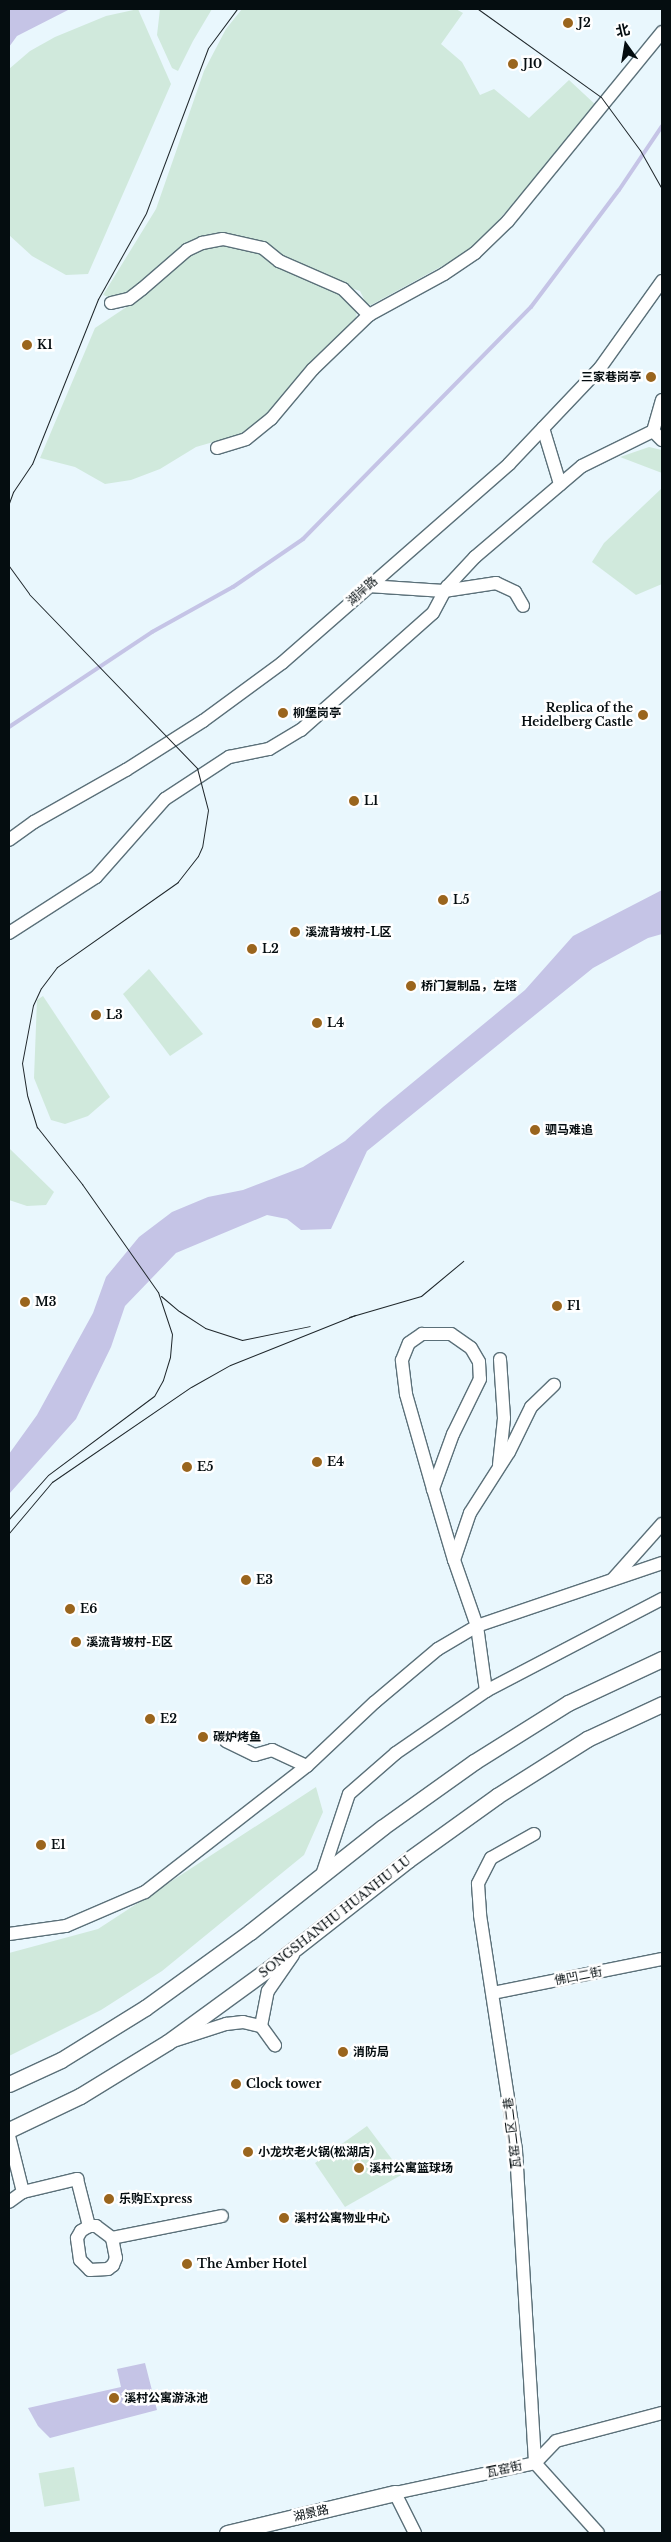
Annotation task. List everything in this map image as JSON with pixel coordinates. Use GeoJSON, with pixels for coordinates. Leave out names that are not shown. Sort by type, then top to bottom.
{"type":"FeatureCollection","features":[{"type":"Feature","properties":{"kind":"main road"},"geometry":{"type":"LineString","coordinates":[[9,2084],[61,2060],[146,2008],[250,1932],[383,1827],[474,1762],[568,1703],[662,1659]]}},
{"type":"Feature","properties":{"kind":"main road","name":"SONGSHANHU HUANHU LU"},"geometry":{"type":"LineString","coordinates":[[9,2130],[80,2096],[168,2042],[305,1941],[408,1860],[497,1796],[587,1739],[662,1704]]}},
{"type":"Feature","properties":{"kind":"main road","name":"湖景路"},"geometry":{"type":"LineString","coordinates":[[226,2533],[395,2493]]}},
{"type":"Feature","properties":{"kind":"street"},"geometry":{"type":"LineString","coordinates":[[217,448],[246,439],[271,419],[313,369],[369,315],[475,253],[508,221],[662,32]]}},
{"type":"Feature","properties":{"kind":"street"},"geometry":{"type":"LineString","coordinates":[[111,303],[129,299],[187,250],[202,243],[223,239],[263,248],[279,261],[343,290],[369,315]]}},
{"type":"Feature","properties":{"kind":"street","name":"湖岸路"},"geometry":{"type":"LineString","coordinates":[[9,840],[34,822],[126,770],[203,721],[282,663],[509,464],[600,368],[662,281]]}},
{"type":"Feature","properties":{"kind":"street"},"geometry":{"type":"LineString","coordinates":[[9,933],[96,877],[166,799],[228,757],[269,749],[313,720],[433,613],[444,591],[475,557],[560,484],[582,466],[658,436],[662,400]]}},
{"type":"Feature","properties":{"kind":"street"},"geometry":{"type":"LineString","coordinates":[[543,428],[560,484]]}},
{"type":"Feature","properties":{"kind":"street"},"geometry":{"type":"LineString","coordinates":[[368,586],[444,591],[496,583],[515,592],[523,606]]}},
{"type":"Feature","properties":{"kind":"street"},"geometry":{"type":"LineString","coordinates":[[433,1488],[453,1434],[480,1379],[479,1362],[471,1348],[451,1334],[422,1334],[408,1343],[402,1360],[406,1394],[433,1488],[454,1560],[477,1626],[486,1691]]}},
{"type":"Feature","properties":{"kind":"street"},"geometry":{"type":"LineString","coordinates":[[499,1468],[504,1418],[500,1359]]}},
{"type":"Feature","properties":{"kind":"street"},"geometry":{"type":"LineString","coordinates":[[454,1560],[470,1513],[499,1468],[530,1407],[554,1385]]}},
{"type":"Feature","properties":{"kind":"street"},"geometry":{"type":"LineString","coordinates":[[611,1581],[662,1524]]}},
{"type":"Feature","properties":{"kind":"street"},"geometry":{"type":"LineString","coordinates":[[9,1934],[66,1926],[145,1892],[307,1766],[375,1702],[438,1649],[477,1626],[662,1563]]}},
{"type":"Feature","properties":{"kind":"street"},"geometry":{"type":"LineString","coordinates":[[322,1875],[349,1794],[396,1753],[486,1691],[662,1599]]}},
{"type":"Feature","properties":{"kind":"street"},"geometry":{"type":"LineString","coordinates":[[226,1741],[255,1755],[272,1750],[307,1766]]}},
{"type":"Feature","properties":{"kind":"street","name":"瓦窑二区二巷"},"geometry":{"type":"LineString","coordinates":[[534,1834],[491,1858],[478,1884],[516,2151],[535,2463]]}},
{"type":"Feature","properties":{"kind":"street"},"geometry":{"type":"LineString","coordinates":[[261,2026],[268,1991],[284,1966],[305,1941]]}},
{"type":"Feature","properties":{"kind":"street","name":"佛凹二街"},"geometry":{"type":"LineString","coordinates":[[493,1993],[662,1959]]}},
{"type":"Feature","properties":{"kind":"street"},"geometry":{"type":"LineString","coordinates":[[168,2042],[226,2024],[243,2022],[261,2026],[275,2045]]}},
{"type":"Feature","properties":{"kind":"street"},"geometry":{"type":"LineString","coordinates":[[9,2136],[23,2192]]}},
{"type":"Feature","properties":{"kind":"street"},"geometry":{"type":"LineString","coordinates":[[9,2202],[23,2192],[77,2179],[89,2226]]}},
{"type":"Feature","properties":{"kind":"street"},"geometry":{"type":"LineString","coordinates":[[112,2238],[222,2216]]}},
{"type":"Feature","properties":{"kind":"street"},"geometry":{"type":"LineString","coordinates":[[89,2226],[96,2226],[112,2238],[116,2258],[113,2265],[108,2269],[90,2270],[80,2260],[76,2245],[81,2231],[89,2226]]}},
{"type":"Feature","properties":{"kind":"street","name":"瓦窑街"},"geometry":{"type":"LineString","coordinates":[[395,2493],[535,2463],[556,2441],[662,2413]]}},
{"type":"Feature","properties":{"kind":"street"},"geometry":{"type":"LineString","coordinates":[[535,2463],[598,2533]]}},
{"type":"Feature","properties":{"kind":"street"},"geometry":{"type":"LineString","coordinates":[[395,2493],[415,2533]]}},
{"type":"Feature","properties":{"kind":"green space"},"geometry":{"type":"Polygon","coordinates":[[[138,9],[171,84],[88,274],[66,275],[32,256],[9,235],[9,69],[30,51],[55,37],[106,16],[138,9]]]}},
{"type":"Feature","properties":{"kind":"green space"},"geometry":{"type":"Polygon","coordinates":[[[160,9],[212,9],[178,71],[172,68],[157,35],[160,9]]]}},
{"type":"Feature","properties":{"kind":"green space"},"geometry":{"type":"Polygon","coordinates":[[[242,9],[456,9],[463,13],[441,44],[462,62],[480,95],[494,89],[529,118],[569,80],[598,107],[487,233],[466,253],[371,305],[366,303],[360,291],[329,281],[248,238],[234,235],[220,235],[128,293],[115,299],[103,295],[156,209],[204,71],[226,29],[242,9]]]}},
{"type":"Feature","properties":{"kind":"green space"},"geometry":{"type":"Polygon","coordinates":[[[227,243],[257,250],[279,266],[338,293],[357,306],[356,320],[259,422],[241,434],[196,447],[160,469],[131,480],[105,484],[75,467],[40,458],[95,328],[146,294],[183,257],[204,246],[227,243]]]}},
{"type":"Feature","properties":{"kind":"green space"},"geometry":{"type":"Polygon","coordinates":[[[649,447],[662,450],[662,473],[620,457],[649,447]]]}},
{"type":"Feature","properties":{"kind":"green space"},"geometry":{"type":"Polygon","coordinates":[[[662,488],[662,584],[636,595],[592,562],[604,543],[662,488]]]}},
{"type":"Feature","properties":{"kind":"green space"},"geometry":{"type":"Polygon","coordinates":[[[149,969],[203,1034],[170,1056],[123,994],[149,969]]]}},
{"type":"Feature","properties":{"kind":"green space"},"geometry":{"type":"Polygon","coordinates":[[[43,996],[110,1097],[88,1116],[65,1124],[51,1120],[34,1078],[37,1000],[43,996]]]}},
{"type":"Feature","properties":{"kind":"green space"},"geometry":{"type":"Polygon","coordinates":[[[9,1148],[54,1192],[46,1205],[27,1206],[9,1200],[9,1148]]]}},
{"type":"Feature","properties":{"kind":"green space"},"geometry":{"type":"Polygon","coordinates":[[[316,1787],[323,1812],[304,1855],[162,1971],[101,2010],[9,2056],[9,1953],[98,1929],[316,1787]]]}},
{"type":"Feature","properties":{"kind":"green space","name":"溪村公寓篮球场"},"geometry":{"type":"Polygon","coordinates":[[[367,2126],[403,2174],[345,2207],[315,2163],[367,2126]]]}},
{"type":"Feature","properties":{"kind":"green space"},"geometry":{"type":"Polygon","coordinates":[[[74,2467],[80,2500],[44,2507],[39,2473],[74,2467]]]}},
{"type":"Feature","properties":{"kind":"water"},"geometry":{"type":"Polygon","coordinates":[[[9,9],[70,9],[17,36],[9,47],[9,9]]]}},
{"type":"Feature","properties":{"kind":"water"},"geometry":{"type":"Polygon","coordinates":[[[662,890],[662,934],[648,938],[593,968],[367,1151],[331,1229],[301,1230],[287,1219],[267,1215],[176,1253],[125,1306],[111,1347],[76,1419],[9,1494],[9,1454],[37,1415],[93,1313],[106,1277],[139,1237],[172,1212],[208,1197],[243,1190],[303,1167],[345,1141],[383,1107],[525,990],[573,936],[662,890]]]}},
{"type":"Feature","properties":{"kind":"water","name":"溪村公寓游泳池"},"geometry":{"type":"Polygon","coordinates":[[[145,2363],[157,2410],[50,2438],[38,2426],[28,2408],[121,2387],[117,2369],[145,2363]]]}},
{"type":"Feature","properties":{"kind":"waterway"},"geometry":{"type":"LineString","coordinates":[[9,727],[152,632],[233,587],[303,539],[531,307],[619,190],[662,126]]}},
{"type":"Feature","properties":{"kind":"tram line"},"geometry":{"type":"LineString","coordinates":[[9,503],[13,492],[32,464],[98,299],[146,213],[208,48],[237,9]]}},
{"type":"Feature","properties":{"kind":"tram line"},"geometry":{"type":"LineString","coordinates":[[478,9],[601,97],[640,150],[662,189]]}},
{"type":"Feature","properties":{"kind":"tram line"},"geometry":{"type":"LineString","coordinates":[[9,566],[29,594],[197,768],[208,810],[202,847],[198,856],[178,882],[57,967],[41,988],[33,1005],[22,1063],[27,1095],[37,1127],[82,1184],[158,1292],[172,1334],[170,1357],[163,1380],[154,1396],[48,1475],[9,1519]]}},
{"type":"Feature","properties":{"kind":"tram line"},"geometry":{"type":"LineString","coordinates":[[349,1317],[421,1296],[463,1261]]}},
{"type":"Feature","properties":{"kind":"tram line"},"geometry":{"type":"LineString","coordinates":[[161,1296],[179,1311],[205,1328],[242,1340],[310,1326]]}},
{"type":"Feature","properties":{"kind":"tram line"},"geometry":{"type":"LineString","coordinates":[[9,1533],[52,1482],[191,1387],[230,1365],[355,1315]]}},
{"type":"Feature","properties":{"kind":"place","name":"J2"},"geometry":{"type":"Point","coordinates":[568,23]}},
{"type":"Feature","properties":{"kind":"place","name":"J10"},"geometry":{"type":"Point","coordinates":[513,64]}},
{"type":"Feature","properties":{"kind":"place","name":"K1"},"geometry":{"type":"Point","coordinates":[27,345]}},
{"type":"Feature","properties":{"kind":"place","name":"三家巷岗亭"},"geometry":{"type":"Point","coordinates":[651,377]}},
{"type":"Feature","properties":{"kind":"place","name":"柳堡岗亭"},"geometry":{"type":"Point","coordinates":[283,713]}},
{"type":"Feature","properties":{"kind":"place","name":"Replica of the Heidelberg Castle"},"geometry":{"type":"Point","coordinates":[643,715]}},
{"type":"Feature","properties":{"kind":"place","name":"L1"},"geometry":{"type":"Point","coordinates":[354,801]}},
{"type":"Feature","properties":{"kind":"place","name":"L5"},"geometry":{"type":"Point","coordinates":[443,900]}},
{"type":"Feature","properties":{"kind":"place","name":"溪流背坡村-L区"},"geometry":{"type":"Point","coordinates":[295,932]}},
{"type":"Feature","properties":{"kind":"place","name":"L2"},"geometry":{"type":"Point","coordinates":[252,949]}},
{"type":"Feature","properties":{"kind":"place","name":"桥门复制品，左塔"},"geometry":{"type":"Point","coordinates":[411,986]}},
{"type":"Feature","properties":{"kind":"place","name":"L3"},"geometry":{"type":"Point","coordinates":[96,1015]}},
{"type":"Feature","properties":{"kind":"place","name":"L4"},"geometry":{"type":"Point","coordinates":[317,1023]}},
{"type":"Feature","properties":{"kind":"place","name":"驷马难追"},"geometry":{"type":"Point","coordinates":[535,1130]}},
{"type":"Feature","properties":{"kind":"place","name":"M3"},"geometry":{"type":"Point","coordinates":[25,1302]}},
{"type":"Feature","properties":{"kind":"place","name":"F1"},"geometry":{"type":"Point","coordinates":[557,1306]}},
{"type":"Feature","properties":{"kind":"place","name":"E4"},"geometry":{"type":"Point","coordinates":[317,1462]}},
{"type":"Feature","properties":{"kind":"place","name":"E5"},"geometry":{"type":"Point","coordinates":[187,1467]}},
{"type":"Feature","properties":{"kind":"place","name":"E3"},"geometry":{"type":"Point","coordinates":[246,1580]}},
{"type":"Feature","properties":{"kind":"place","name":"E6"},"geometry":{"type":"Point","coordinates":[70,1609]}},
{"type":"Feature","properties":{"kind":"place","name":"溪流背坡村-E区"},"geometry":{"type":"Point","coordinates":[76,1642]}},
{"type":"Feature","properties":{"kind":"place","name":"E2"},"geometry":{"type":"Point","coordinates":[150,1719]}},
{"type":"Feature","properties":{"kind":"place","name":"碳炉烤鱼"},"geometry":{"type":"Point","coordinates":[203,1737]}},
{"type":"Feature","properties":{"kind":"place","name":"E1"},"geometry":{"type":"Point","coordinates":[41,1845]}},
{"type":"Feature","properties":{"kind":"place","name":"消防局"},"geometry":{"type":"Point","coordinates":[343,2052]}},
{"type":"Feature","properties":{"kind":"place","name":"Clock tower"},"geometry":{"type":"Point","coordinates":[236,2084]}},
{"type":"Feature","properties":{"kind":"place","name":"小龙坎老火锅(松湖店)"},"geometry":{"type":"Point","coordinates":[248,2152]}},
{"type":"Feature","properties":{"kind":"place","name":"溪村公寓篮球场"},"geometry":{"type":"Point","coordinates":[359,2168]}},
{"type":"Feature","properties":{"kind":"place","name":"乐购Express"},"geometry":{"type":"Point","coordinates":[109,2199]}},
{"type":"Feature","properties":{"kind":"place","name":"溪村公寓物业中心"},"geometry":{"type":"Point","coordinates":[284,2218]}},
{"type":"Feature","properties":{"kind":"place","name":"The Amber Hotel"},"geometry":{"type":"Point","coordinates":[187,2264]}},
{"type":"Feature","properties":{"kind":"place","name":"溪村公寓游泳池"},"geometry":{"type":"Point","coordinates":[114,2398]}}]}
